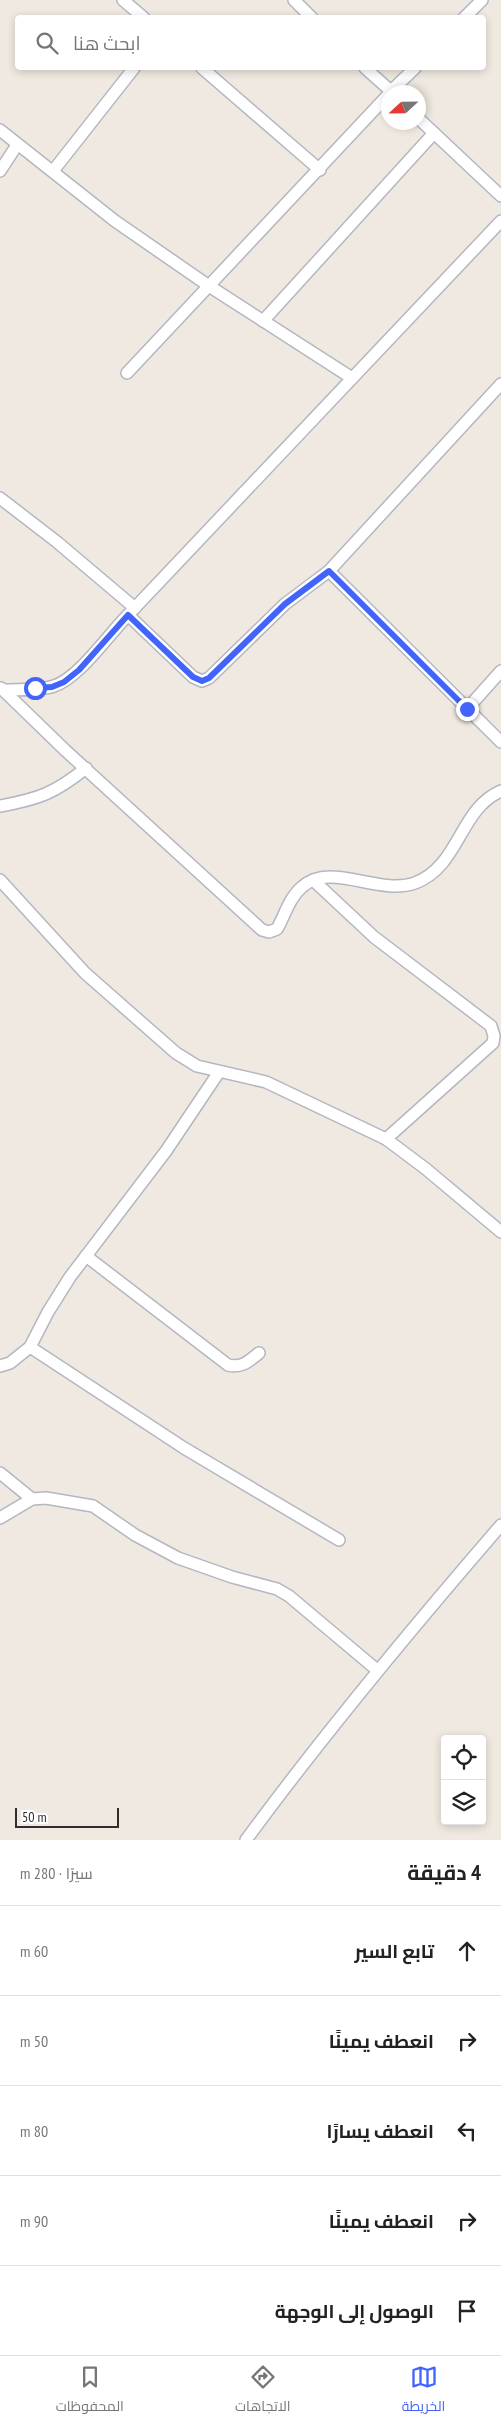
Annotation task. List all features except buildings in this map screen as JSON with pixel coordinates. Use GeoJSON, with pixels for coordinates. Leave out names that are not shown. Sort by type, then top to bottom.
{"type":"FeatureCollection","features":[{"type":"Feature","properties":{"kind":"street"},"geometry":{"type":"LineString","coordinates":[[123,0],[140,15]]}},
{"type":"Feature","properties":{"kind":"street"},"geometry":{"type":"LineString","coordinates":[[294,0],[309,15]]}},
{"type":"Feature","properties":{"kind":"street"},"geometry":{"type":"LineString","coordinates":[[467,15],[482,0]]}},
{"type":"Feature","properties":{"kind":"street"},"geometry":{"type":"LineString","coordinates":[[53,171],[132,70]]}},
{"type":"Feature","properties":{"kind":"street"},"geometry":{"type":"LineString","coordinates":[[204,70],[320,170]]}},
{"type":"Feature","properties":{"kind":"street"},"geometry":{"type":"LineString","coordinates":[[367,70],[382,85]]}},
{"type":"Feature","properties":{"kind":"street"},"geometry":{"type":"LineString","coordinates":[[398,85],[413,70]]}},
{"type":"Feature","properties":{"kind":"street"},"geometry":{"type":"LineString","coordinates":[[127,373],[320,170],[381,103]]}},
{"type":"Feature","properties":{"kind":"street"},"geometry":{"type":"LineString","coordinates":[[426,126],[501,196]]}},
{"type":"Feature","properties":{"kind":"street"},"geometry":{"type":"LineString","coordinates":[[0,130],[115,221],[209,286],[352,378]]}},
{"type":"Feature","properties":{"kind":"street"},"geometry":{"type":"LineString","coordinates":[[263,321],[434,133]]}},
{"type":"Feature","properties":{"kind":"street"},"geometry":{"type":"LineString","coordinates":[[0,171],[17,145]]}},
{"type":"Feature","properties":{"kind":"street"},"geometry":{"type":"LineString","coordinates":[[2,688],[52,687],[64,682],[79,670],[501,221]]}},
{"type":"Feature","properties":{"kind":"street"},"geometry":{"type":"LineString","coordinates":[[0,498],[57,542],[132,612],[193,677],[202,681],[214,674],[285,604],[329,571],[501,384]]}},
{"type":"Feature","properties":{"kind":"street"},"geometry":{"type":"LineString","coordinates":[[329,571],[501,742]]}},
{"type":"Feature","properties":{"kind":"street"},"geometry":{"type":"LineString","coordinates":[[467,709],[501,671]]}},
{"type":"Feature","properties":{"kind":"street"},"geometry":{"type":"LineString","coordinates":[[2,688],[66,752],[86,768],[262,930],[269,932],[276,929],[289,902],[302,886],[313,880],[335,876],[394,888],[415,883],[433,874],[445,863],[473,814],[483,802],[501,791]]}},
{"type":"Feature","properties":{"kind":"street"},"geometry":{"type":"LineString","coordinates":[[0,806],[47,795],[58,790],[86,768]]}},
{"type":"Feature","properties":{"kind":"street"},"geometry":{"type":"LineString","coordinates":[[0,880],[84,973],[176,1053],[197,1066],[266,1082],[386,1139],[426,1169],[501,1232]]}},
{"type":"Feature","properties":{"kind":"street"},"geometry":{"type":"LineString","coordinates":[[313,880],[374,937],[491,1026],[494,1036],[493,1043],[386,1139]]}},
{"type":"Feature","properties":{"kind":"street"},"geometry":{"type":"LineString","coordinates":[[0,1366],[10,1362],[30,1347],[48,1312],[86,1256],[166,1150],[219,1072]]}},
{"type":"Feature","properties":{"kind":"street"},"geometry":{"type":"LineString","coordinates":[[86,1256],[228,1365],[238,1367],[245,1364],[259,1352]]}},
{"type":"Feature","properties":{"kind":"street"},"geometry":{"type":"LineString","coordinates":[[30,1347],[184,1448],[339,1540]]}},
{"type":"Feature","properties":{"kind":"street"},"geometry":{"type":"LineString","coordinates":[[0,1472],[32,1499]]}},
{"type":"Feature","properties":{"kind":"street"},"geometry":{"type":"LineString","coordinates":[[0,1518],[32,1499],[46,1498],[93,1506],[135,1535],[172,1555],[232,1577],[277,1589],[305,1607],[377,1670]]}},
{"type":"Feature","properties":{"kind":"street"},"geometry":{"type":"LineString","coordinates":[[246,1840],[302,1763],[377,1670],[501,1525]]}},
{"type":"Feature","properties":{"kind":"route"},"geometry":{"type":"LineString","coordinates":[[35,688],[52,687],[64,682],[79,670],[128,615],[193,677],[202,681],[214,674],[230,656],[285,604],[329,571],[467,709]]}}]}
